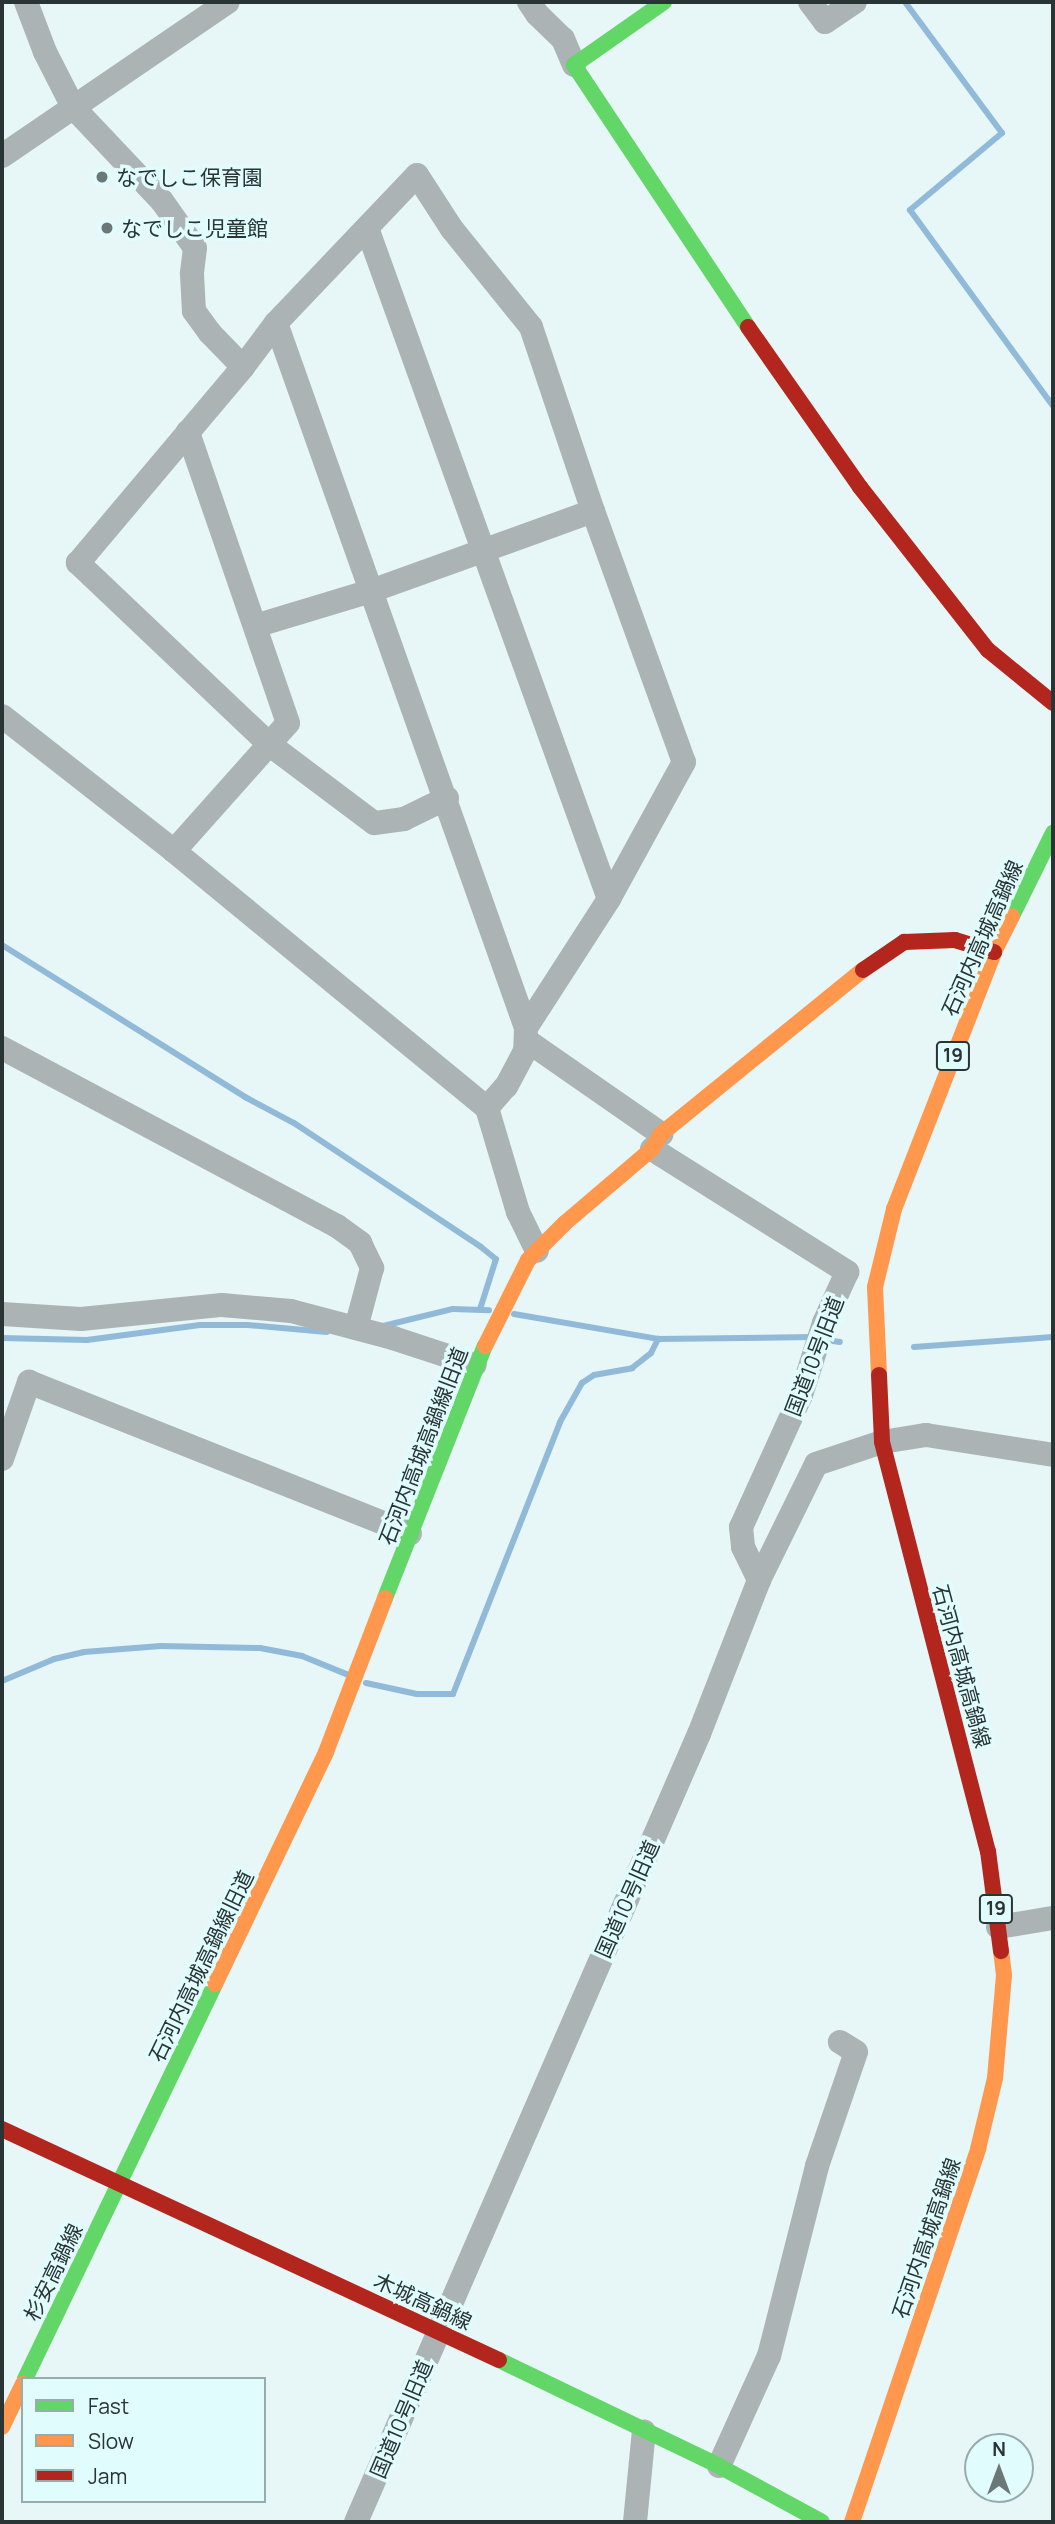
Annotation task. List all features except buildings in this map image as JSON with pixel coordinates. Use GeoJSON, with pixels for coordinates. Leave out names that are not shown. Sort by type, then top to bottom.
{"type":"FeatureCollection","features":[{"type":"Feature","properties":{"kind":"main road"},"geometry":{"type":"LineString","coordinates":[[664,2],[574,65],[708,264],[720,289],[860,487],[988,650],[1053,703]]}},
{"type":"Feature","properties":{"kind":"main road","name":"石河内高城高鍋線"},"geometry":{"type":"LineString","coordinates":[[852,2522],[978,2149],[996,2065],[1004,1975],[988,1852],[882,1442],[875,1287],[894,1209],[995,952],[1050,845]]}},
{"type":"Feature","properties":{"kind":"main road","name":"石河内高城高鍋線旧道"},"geometry":{"type":"LineString","coordinates":[[119,2185],[326,1752],[475,1365],[516,1281],[537,1251],[657,1142],[885,952],[904,942],[956,940],[995,952]]}},
{"type":"Feature","properties":{"kind":"main road","name":"木城高鍋線"},"geometry":{"type":"LineString","coordinates":[[2,2129],[439,2331],[719,2466],[822,2522]]}},
{"type":"Feature","properties":{"kind":"main road","name":"杉安高鍋線"},"geometry":{"type":"LineString","coordinates":[[26,2377],[119,2185]]}},
{"type":"Feature","properties":{"kind":"main road","name":"杉安高鍋線"},"geometry":{"type":"LineString","coordinates":[[2,2427],[21,2387]]}},
{"type":"Feature","properties":{"kind":"street"},"geometry":{"type":"LineString","coordinates":[[26,2],[45,52],[73,107],[162,201],[195,248],[192,274],[194,311],[243,367]]}},
{"type":"Feature","properties":{"kind":"street"},"geometry":{"type":"LineString","coordinates":[[2,156],[228,2]]}},
{"type":"Feature","properties":{"kind":"street"},"geometry":{"type":"LineString","coordinates":[[529,2],[537,14],[563,39],[574,65]]}},
{"type":"Feature","properties":{"kind":"street"},"geometry":{"type":"LineString","coordinates":[[810,2],[825,22],[855,2]]}},
{"type":"Feature","properties":{"kind":"street"},"geometry":{"type":"LineString","coordinates":[[447,798],[404,819],[374,823],[270,745],[78,563],[243,367],[276,323],[417,175],[452,229],[531,327],[593,511],[684,762],[609,899],[526,1034]]}},
{"type":"Feature","properties":{"kind":"street"},"geometry":{"type":"LineString","coordinates":[[367,228],[609,899]]}},
{"type":"Feature","properties":{"kind":"street"},"geometry":{"type":"LineString","coordinates":[[276,323],[447,798],[526,1034],[525,1051],[506,1086],[487,1108]]}},
{"type":"Feature","properties":{"kind":"street"},"geometry":{"type":"LineString","coordinates":[[174,851],[288,723],[188,432]]}},
{"type":"Feature","properties":{"kind":"street"},"geometry":{"type":"LineString","coordinates":[[255,626],[371,590],[593,511]]}},
{"type":"Feature","properties":{"kind":"street"},"geometry":{"type":"LineString","coordinates":[[2,716],[174,851],[487,1108],[518,1212],[537,1251]]}},
{"type":"Feature","properties":{"kind":"street"},"geometry":{"type":"LineString","coordinates":[[526,1034],[657,1142]]}},
{"type":"Feature","properties":{"kind":"street"},"geometry":{"type":"LineString","coordinates":[[2,1048],[337,1226],[360,1243],[372,1268],[356,1328]]}},
{"type":"Feature","properties":{"kind":"street","name":"国道10号旧道"},"geometry":{"type":"LineString","coordinates":[[356,2522],[699,1734],[759,1580],[743,1547],[741,1527],[801,1395],[824,1323],[847,1272],[657,1142]]}},
{"type":"Feature","properties":{"kind":"street"},"geometry":{"type":"LineString","coordinates":[[2,1314],[81,1318],[222,1305],[291,1311],[475,1365]]}},
{"type":"Feature","properties":{"kind":"street"},"geometry":{"type":"LineString","coordinates":[[2,1460],[29,1382],[410,1534]]}},
{"type":"Feature","properties":{"kind":"street"},"geometry":{"type":"LineString","coordinates":[[759,1580],[816,1464],[882,1442],[926,1435],[1053,1455]]}},
{"type":"Feature","properties":{"kind":"street"},"geometry":{"type":"LineString","coordinates":[[998,1927],[1053,1918]]}},
{"type":"Feature","properties":{"kind":"street"},"geometry":{"type":"LineString","coordinates":[[719,2466],[769,2356],[817,2166],[856,2052],[840,2042]]}},
{"type":"Feature","properties":{"kind":"street"},"geometry":{"type":"LineString","coordinates":[[635,2522],[644,2431]]}},
{"type":"Feature","properties":{"kind":"waterway"},"geometry":{"type":"LineString","coordinates":[[905,2],[1002,133],[910,210],[1053,406]]}},
{"type":"Feature","properties":{"kind":"waterway"},"geometry":{"type":"LineString","coordinates":[[2,945],[245,1097],[294,1123],[481,1247],[496,1259],[480,1309]]}},
{"type":"Feature","properties":{"kind":"waterway"},"geometry":{"type":"LineString","coordinates":[[383,1326],[453,1309],[489,1310]]}},
{"type":"Feature","properties":{"kind":"waterway"},"geometry":{"type":"LineString","coordinates":[[514,1314],[658,1339],[812,1337]]}},
{"type":"Feature","properties":{"kind":"waterway"},"geometry":{"type":"LineString","coordinates":[[2,1338],[87,1340],[200,1325],[247,1325],[327,1332]]}},
{"type":"Feature","properties":{"kind":"waterway"},"geometry":{"type":"LineString","coordinates":[[914,1347],[1053,1337]]}},
{"type":"Feature","properties":{"kind":"waterway"},"geometry":{"type":"LineString","coordinates":[[366,1683],[417,1694],[453,1694],[560,1422],[582,1383],[594,1375],[632,1368],[651,1353],[658,1339]]}},
{"type":"Feature","properties":{"kind":"waterway"},"geometry":{"type":"LineString","coordinates":[[826,1340],[840,1342]]}},
{"type":"Feature","properties":{"kind":"waterway"},"geometry":{"type":"LineString","coordinates":[[2,1681],[54,1659],[84,1652],[161,1646],[260,1648],[302,1656],[346,1674]]}},
{"type":"Feature","properties":{"kind":"traffic: fast"},"geometry":{"type":"LineString","coordinates":[[664,2],[574,65],[748,327]]}},
{"type":"Feature","properties":{"kind":"traffic: fast"},"geometry":{"type":"LineString","coordinates":[[1012,916],[1053,833]]}},
{"type":"Feature","properties":{"kind":"traffic: fast"},"geometry":{"type":"LineString","coordinates":[[385,1598],[485,1346]]}},
{"type":"Feature","properties":{"kind":"traffic: fast"},"geometry":{"type":"LineString","coordinates":[[26,2377],[215,1984]]}},
{"type":"Feature","properties":{"kind":"traffic: fast"},"geometry":{"type":"LineString","coordinates":[[499,2360],[719,2466],[822,2522]]}},
{"type":"Feature","properties":{"kind":"traffic: slow"},"geometry":{"type":"LineString","coordinates":[[879,1375],[875,1287],[894,1209],[994,952],[1012,916]]}},
{"type":"Feature","properties":{"kind":"traffic: slow"},"geometry":{"type":"LineString","coordinates":[[485,1346],[528,1260],[565,1223],[652,1149],[661,1134],[863,970]]}},
{"type":"Feature","properties":{"kind":"traffic: slow"},"geometry":{"type":"LineString","coordinates":[[215,1984],[326,1752],[385,1598]]}},
{"type":"Feature","properties":{"kind":"traffic: slow"},"geometry":{"type":"LineString","coordinates":[[852,2522],[978,2149],[995,2078],[1004,1975],[1001,1951]]}},
{"type":"Feature","properties":{"kind":"traffic: slow"},"geometry":{"type":"LineString","coordinates":[[2,2427],[21,2388]]}},
{"type":"Feature","properties":{"kind":"traffic: jam"},"geometry":{"type":"LineString","coordinates":[[748,327],[860,487],[988,650],[1053,703]]}},
{"type":"Feature","properties":{"kind":"traffic: jam"},"geometry":{"type":"LineString","coordinates":[[863,970],[904,942],[955,940],[994,952]]}},
{"type":"Feature","properties":{"kind":"traffic: jam"},"geometry":{"type":"LineString","coordinates":[[879,1375],[882,1442],[988,1851],[1001,1951]]}},
{"type":"Feature","properties":{"kind":"traffic: jam"},"geometry":{"type":"LineString","coordinates":[[2,2129],[499,2360]]}},
{"type":"Feature","properties":{"kind":"place","name":"なでしこ保育園"},"geometry":{"type":"Point","coordinates":[102,177]}},
{"type":"Feature","properties":{"kind":"place","name":"なでしこ児童館"},"geometry":{"type":"Point","coordinates":[107,228]}}]}
